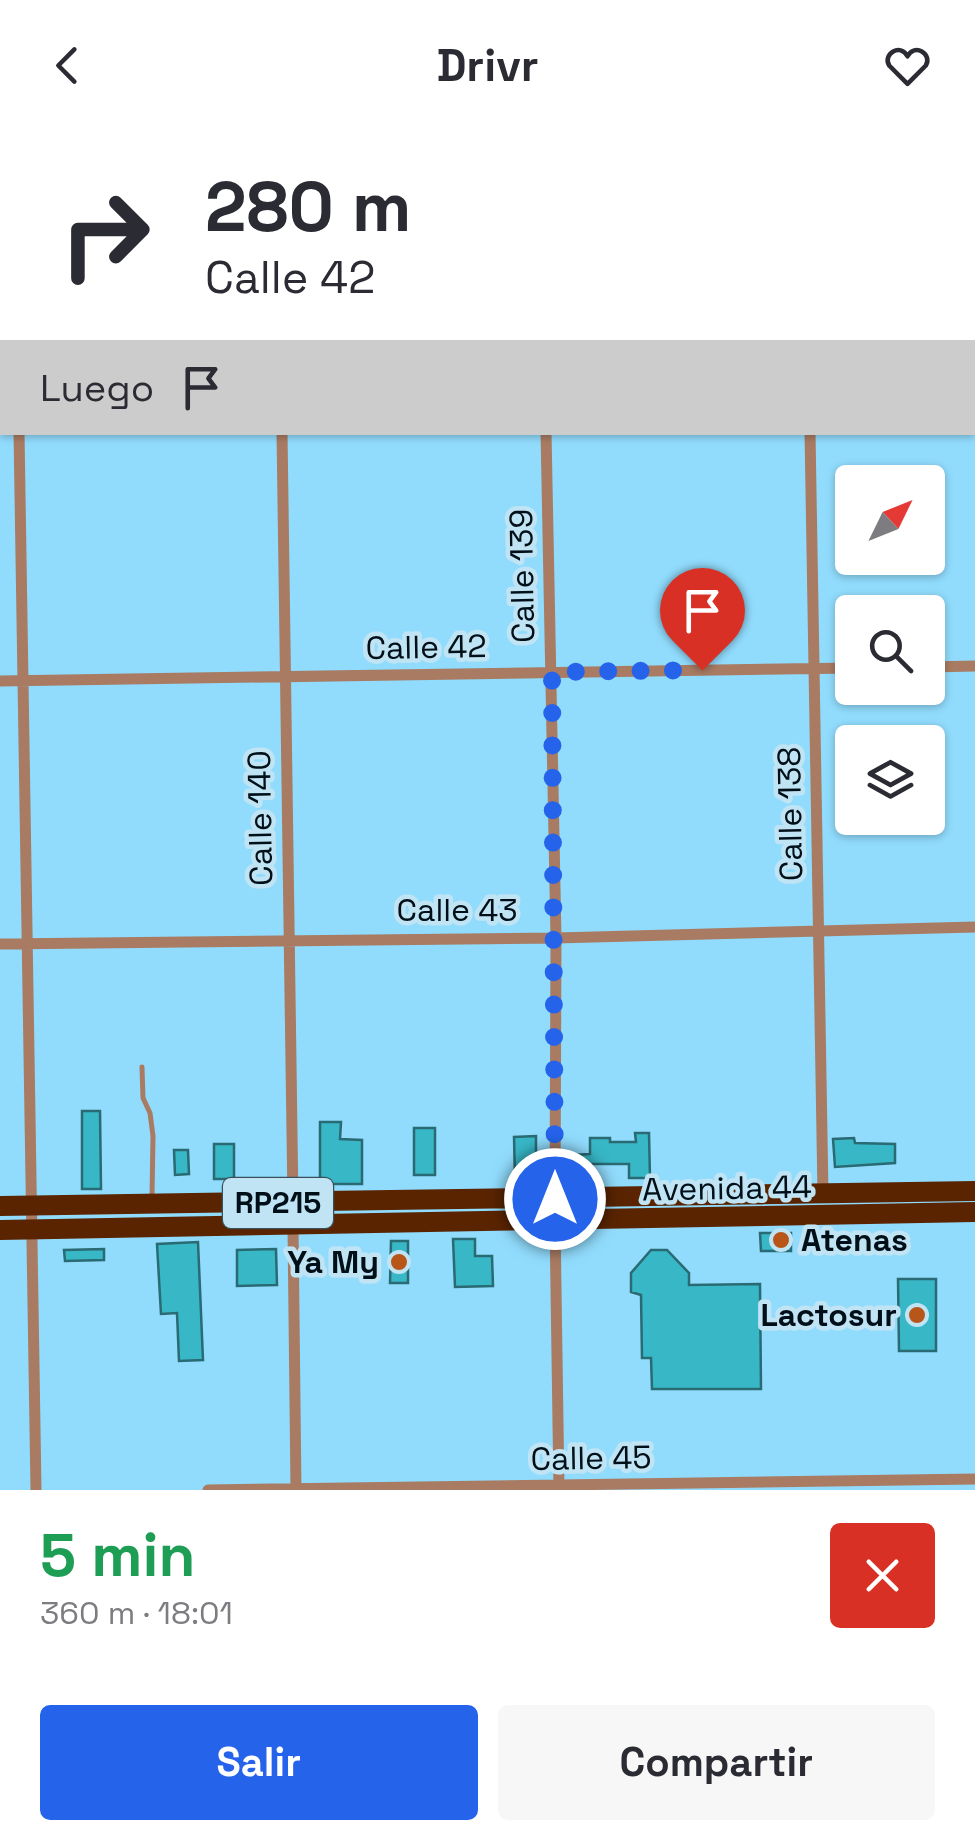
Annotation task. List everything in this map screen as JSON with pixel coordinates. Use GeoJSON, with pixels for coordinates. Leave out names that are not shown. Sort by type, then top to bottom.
{"type":"FeatureCollection","features":[{"type":"Feature","properties":{"kind":"highway","name":"Avenida 44"},"geometry":{"type":"LineString","coordinates":[[0,1206],[975,1190]]}},
{"type":"Feature","properties":{"kind":"highway","name":"Avenida 44"},"geometry":{"type":"LineString","coordinates":[[0,1230],[975,1212]]}},
{"type":"Feature","properties":{"kind":"street"},"geometry":{"type":"LineString","coordinates":[[19,435],[36,1490]]}},
{"type":"Feature","properties":{"kind":"street","name":"Calle 140"},"geometry":{"type":"LineString","coordinates":[[282,435],[293,1203]]}},
{"type":"Feature","properties":{"kind":"street","name":"Calle 139"},"geometry":{"type":"LineString","coordinates":[[546,435],[556,938],[555,1199]]}},
{"type":"Feature","properties":{"kind":"street","name":"Calle 138"},"geometry":{"type":"LineString","coordinates":[[810,435],[823,1194]]}},
{"type":"Feature","properties":{"kind":"street"},"geometry":{"type":"LineString","coordinates":[[945,667],[975,666]]}},
{"type":"Feature","properties":{"kind":"street","name":"Calle 42"},"geometry":{"type":"LineString","coordinates":[[0,681],[835,668]]}},
{"type":"Feature","properties":{"kind":"street","name":"Calle 43"},"geometry":{"type":"LineString","coordinates":[[0,944],[556,938],[975,927]]}},
{"type":"Feature","properties":{"kind":"street"},"geometry":{"type":"LineString","coordinates":[[556,1222],[560,1488]]}},
{"type":"Feature","properties":{"kind":"street"},"geometry":{"type":"LineString","coordinates":[[294,1227],[296,1489]]}},
{"type":"Feature","properties":{"kind":"street","name":"Calle 45"},"geometry":{"type":"LineString","coordinates":[[208,1490],[819,1486],[975,1479]]}},
{"type":"Feature","properties":{"kind":"lane"},"geometry":{"type":"LineString","coordinates":[[142,1067],[142,1098],[150,1113],[154,1136],[152,1204]]}},
{"type":"Feature","properties":{"kind":"building"},"geometry":{"type":"Polygon","coordinates":[[[82,1111],[100,1111],[101,1189],[82,1189],[82,1111]]]}},
{"type":"Feature","properties":{"kind":"building"},"geometry":{"type":"Polygon","coordinates":[[[320,1122],[341,1122],[340,1139],[362,1140],[362,1184],[320,1184],[320,1122]]]}},
{"type":"Feature","properties":{"kind":"building"},"geometry":{"type":"Polygon","coordinates":[[[414,1128],[435,1128],[435,1175],[414,1175],[414,1128]]]}},
{"type":"Feature","properties":{"kind":"building"},"geometry":{"type":"Polygon","coordinates":[[[635,1133],[649,1133],[650,1178],[629,1178],[629,1164],[590,1164],[591,1176],[573,1176],[572,1155],[590,1154],[590,1138],[636,1142],[635,1133]]]}},
{"type":"Feature","properties":{"kind":"building"},"geometry":{"type":"Polygon","coordinates":[[[536,1136],[536,1178],[515,1179],[514,1137],[536,1136]]]}},
{"type":"Feature","properties":{"kind":"building"},"geometry":{"type":"Polygon","coordinates":[[[854,1138],[855,1143],[895,1144],[895,1163],[835,1167],[833,1139],[854,1138]]]}},
{"type":"Feature","properties":{"kind":"building"},"geometry":{"type":"Polygon","coordinates":[[[214,1144],[234,1144],[234,1179],[214,1179],[214,1144]]]}},
{"type":"Feature","properties":{"kind":"building"},"geometry":{"type":"Polygon","coordinates":[[[174,1150],[188,1150],[189,1174],[175,1175],[174,1150]]]}},
{"type":"Feature","properties":{"kind":"building"},"geometry":{"type":"Polygon","coordinates":[[[760,1233],[791,1233],[791,1251],[761,1251],[760,1233]]]}},
{"type":"Feature","properties":{"kind":"building"},"geometry":{"type":"Polygon","coordinates":[[[453,1239],[475,1239],[475,1256],[492,1256],[493,1286],[455,1287],[453,1239]]]}},
{"type":"Feature","properties":{"kind":"building","name":"Ya My"},"geometry":{"type":"Polygon","coordinates":[[[391,1241],[408,1241],[408,1283],[390,1283],[391,1241]]]}},
{"type":"Feature","properties":{"kind":"building"},"geometry":{"type":"Polygon","coordinates":[[[198,1242],[203,1360],[179,1361],[177,1313],[161,1314],[157,1244],[198,1242]]]}},
{"type":"Feature","properties":{"kind":"building"},"geometry":{"type":"Polygon","coordinates":[[[104,1249],[104,1260],[65,1261],[64,1250],[104,1249]]]}},
{"type":"Feature","properties":{"kind":"building"},"geometry":{"type":"Polygon","coordinates":[[[276,1249],[277,1285],[237,1286],[237,1250],[276,1249]]]}},
{"type":"Feature","properties":{"kind":"building"},"geometry":{"type":"Polygon","coordinates":[[[651,1250],[667,1250],[689,1273],[689,1285],[760,1284],[761,1389],[652,1389],[651,1358],[642,1358],[641,1295],[631,1292],[631,1273],[651,1250]]]}},
{"type":"Feature","properties":{"kind":"building","name":"Lactosur"},"geometry":{"type":"Polygon","coordinates":[[[898,1279],[936,1279],[936,1351],[899,1351],[898,1279]]]}},
{"type":"Feature","properties":{"kind":"place","name":"Atenas"},"geometry":{"type":"Point","coordinates":[781,1240]}},
{"type":"Feature","properties":{"kind":"place","name":"Ya My"},"geometry":{"type":"Point","coordinates":[399,1262]}},
{"type":"Feature","properties":{"kind":"place","name":"Lactosur"},"geometry":{"type":"Point","coordinates":[917,1315]}},
{"type":"Feature","properties":{"kind":"route"},"geometry":{"type":"LineString","coordinates":[[555,1199],[552,672],[702,670]]}}]}
